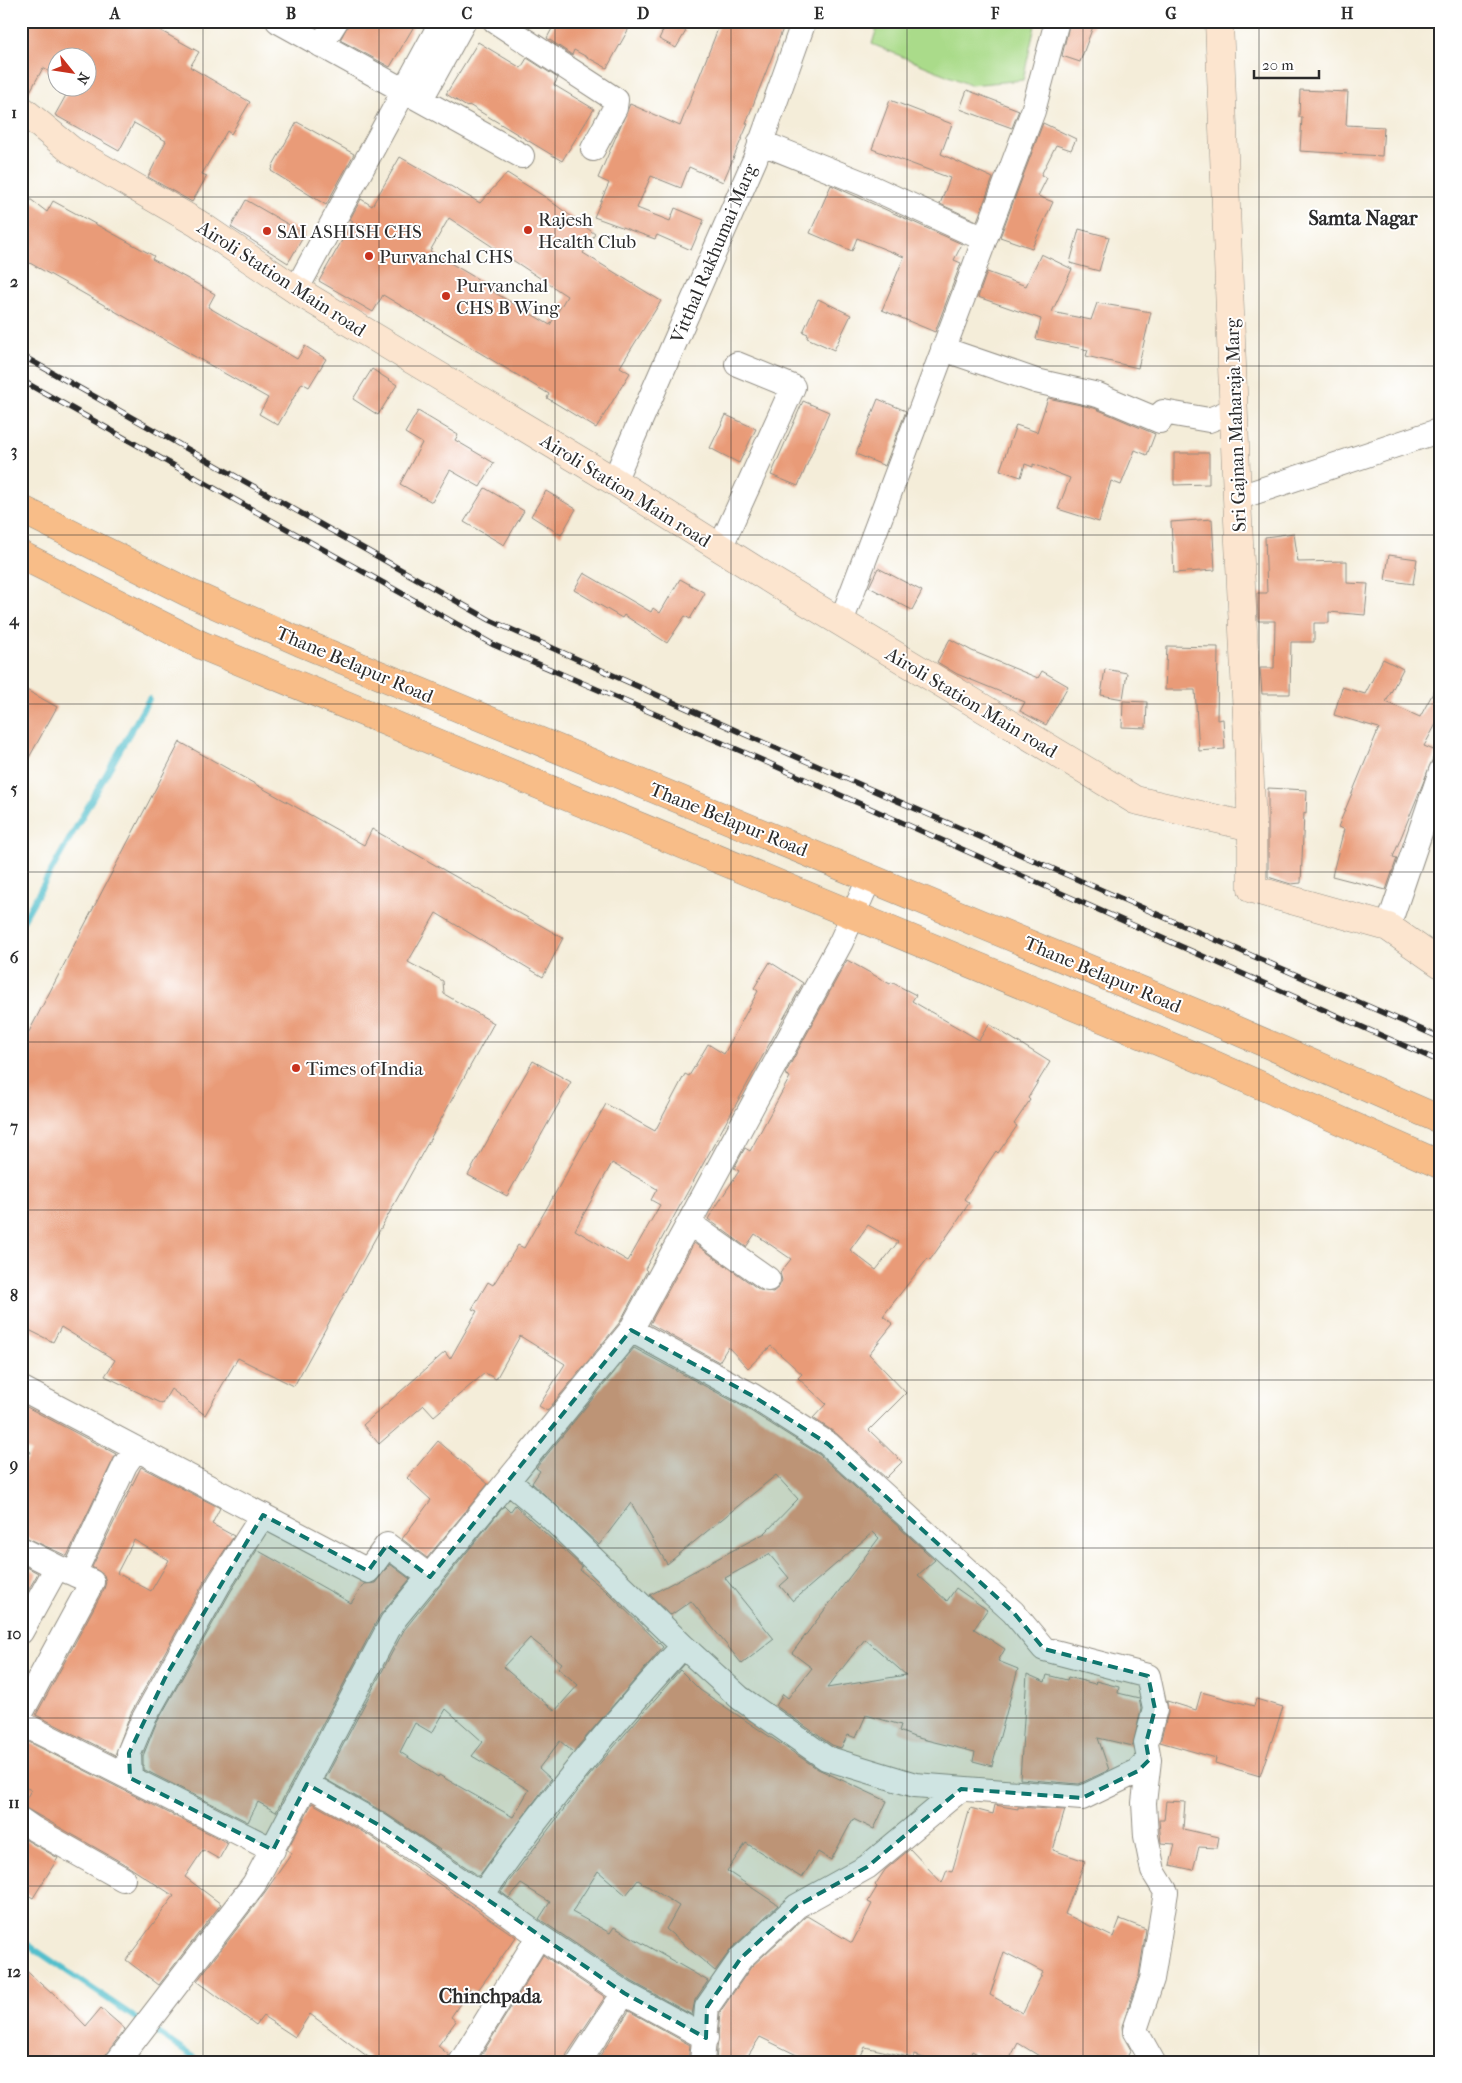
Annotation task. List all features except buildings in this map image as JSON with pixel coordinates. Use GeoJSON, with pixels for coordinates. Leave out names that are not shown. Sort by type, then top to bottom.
{"type":"FeatureCollection","features":[{"type":"Feature","properties":{"kind":"main road","name":"Thane Belapur Road"},"geometry":{"type":"LineString","coordinates":[[21,509],[189,593],[300,642],[1217,1022],[1441,1120]]}},
{"type":"Feature","properties":{"kind":"main road"},"geometry":{"type":"LineString","coordinates":[[21,555],[210,648],[1201,1059],[1441,1165]]}},
{"type":"Feature","properties":{"kind":"street"},"geometry":{"type":"LineString","coordinates":[[278,21],[522,156]]}},
{"type":"Feature","properties":{"kind":"street"},"geometry":{"type":"LineString","coordinates":[[321,45],[336,21]]}},
{"type":"Feature","properties":{"kind":"street"},"geometry":{"type":"LineString","coordinates":[[412,94],[442,21]]}},
{"type":"Feature","properties":{"kind":"street"},"geometry":{"type":"LineString","coordinates":[[296,290],[412,94],[464,21]]}},
{"type":"Feature","properties":{"kind":"street"},"geometry":{"type":"LineString","coordinates":[[496,21],[616,100],[615,108],[593,149]]}},
{"type":"Feature","properties":{"kind":"street","name":"Vitthal Rakhumai Marg"},"geometry":{"type":"LineString","coordinates":[[614,481],[760,142],[804,21]]}},
{"type":"Feature","properties":{"kind":"street"},"geometry":{"type":"LineString","coordinates":[[841,622],[1033,111],[1057,21]]}},
{"type":"Feature","properties":{"kind":"street","name":"Sri Gajnan Maharaja Marg"},"geometry":{"type":"LineString","coordinates":[[1218,22],[1252,827],[1252,889],[1388,927]]}},
{"type":"Feature","properties":{"kind":"street","name":"Airoli Station Main road"},"geometry":{"type":"LineString","coordinates":[[21,109],[71,150],[197,223],[296,290],[614,481],[720,548],[1135,800],[1252,827]]}},
{"type":"Feature","properties":{"kind":"street"},"geometry":{"type":"LineString","coordinates":[[760,142],[862,183],[984,239]]}},
{"type":"Feature","properties":{"kind":"street"},"geometry":{"type":"LineString","coordinates":[[944,349],[1036,381],[1098,395],[1160,421],[1163,412],[1209,420],[1234,410]]}},
{"type":"Feature","properties":{"kind":"street"},"geometry":{"type":"LineString","coordinates":[[720,548],[793,387],[737,364]]}},
{"type":"Feature","properties":{"kind":"street"},"geometry":{"type":"LineString","coordinates":[[1237,498],[1441,430]]}},
{"type":"Feature","properties":{"kind":"street"},"geometry":{"type":"LineString","coordinates":[[1441,771],[1388,927],[1441,964]]}},
{"type":"Feature","properties":{"kind":"street"},"geometry":{"type":"LineString","coordinates":[[117,2062],[249,1891],[273,1850],[392,1622],[631,1330],[855,915],[870,877]]}},
{"type":"Feature","properties":{"kind":"street"},"geometry":{"type":"LineString","coordinates":[[689,1223],[768,1279]]}},
{"type":"Feature","properties":{"kind":"street"},"geometry":{"type":"LineString","coordinates":[[631,1330],[753,1396],[828,1444],[1013,1612],[1044,1649],[1148,1676],[1155,1709],[1146,1743],[1150,1760],[1144,1803],[1146,1836],[1153,1871],[1166,1892],[1152,1979],[1135,2030],[1153,2062]]}},
{"type":"Feature","properties":{"kind":"street"},"geometry":{"type":"LineString","coordinates":[[21,1388],[368,1571],[387,1545],[430,1577]]}},
{"type":"Feature","properties":{"kind":"street"},"geometry":{"type":"LineString","coordinates":[[21,1632],[66,1571],[125,1465],[136,1449]]}},
{"type":"Feature","properties":{"kind":"street"},"geometry":{"type":"LineString","coordinates":[[508,1481],[546,1513],[683,1646],[740,1698],[826,1758],[915,1785],[1082,1798],[1138,1771],[1150,1760]]}},
{"type":"Feature","properties":{"kind":"street"},"geometry":{"type":"LineString","coordinates":[[130,1778],[129,1753],[143,1720],[219,1584],[263,1514]]}},
{"type":"Feature","properties":{"kind":"street"},"geometry":{"type":"LineString","coordinates":[[21,1550],[92,1582],[21,1713]]}},
{"type":"Feature","properties":{"kind":"street"},"geometry":{"type":"LineString","coordinates":[[482,1895],[515,1847],[615,1720],[683,1646]]}},
{"type":"Feature","properties":{"kind":"street"},"geometry":{"type":"LineString","coordinates":[[21,1723],[273,1850]]}},
{"type":"Feature","properties":{"kind":"street"},"geometry":{"type":"LineString","coordinates":[[306,1784],[377,1824],[624,1992],[706,2038]]}},
{"type":"Feature","properties":{"kind":"street"},"geometry":{"type":"LineString","coordinates":[[702,2062],[706,2038],[707,2007],[742,1958],[797,1906],[867,1867],[961,1789]]}},
{"type":"Feature","properties":{"kind":"street"},"geometry":{"type":"LineString","coordinates":[[21,1820],[123,1879]]}},
{"type":"Feature","properties":{"kind":"street"},"geometry":{"type":"LineString","coordinates":[[461,2062],[540,1936]]}},
{"type":"Feature","properties":{"kind":"street"},"geometry":{"type":"LineString","coordinates":[[579,2062],[624,1992]]}},
{"type":"Feature","properties":{"kind":"highlighted area"},"geometry":{"type":"Polygon","coordinates":[[[631,1330],[753,1396],[828,1444],[1013,1612],[1044,1649],[1148,1676],[1155,1709],[1146,1743],[1149,1760],[1138,1771],[1082,1798],[961,1789],[867,1867],[797,1906],[741,1958],[707,2007],[706,2038],[624,1993],[377,1824],[307,1784],[273,1850],[130,1778],[129,1753],[167,1674],[263,1515],[368,1571],[387,1545],[430,1577],[631,1330]]]}},
{"type":"Feature","properties":{"kind":"green space"},"geometry":{"type":"Polygon","coordinates":[[[879,21],[1036,21],[1023,80],[970,85],[872,44],[879,21]]]}},
{"type":"Feature","properties":{"kind":"waterway"},"geometry":{"type":"LineString","coordinates":[[21,924],[149,699]]}},
{"type":"Feature","properties":{"kind":"waterway"},"geometry":{"type":"LineString","coordinates":[[21,1940],[200,2062]]}},
{"type":"Feature","properties":{"kind":"railway"},"geometry":{"type":"LineString","coordinates":[[21,355],[490,620],[744,734],[1441,1038]]}},
{"type":"Feature","properties":{"kind":"railway"},"geometry":{"type":"LineString","coordinates":[[21,380],[494,645],[748,754],[1441,1062]]}},
{"type":"Feature","properties":{"kind":"place","name":"Rajesh Health Club"},"geometry":{"type":"Point","coordinates":[528,230]}},
{"type":"Feature","properties":{"kind":"place","name":"SAI ASHISH CHS"},"geometry":{"type":"Point","coordinates":[267,231]}},
{"type":"Feature","properties":{"kind":"place","name":"Purvanchal CHS"},"geometry":{"type":"Point","coordinates":[369,256]}},
{"type":"Feature","properties":{"kind":"place","name":"Purvanchal CHS B Wing"},"geometry":{"type":"Point","coordinates":[446,296]}},
{"type":"Feature","properties":{"kind":"place","name":"Times of India"},"geometry":{"type":"Point","coordinates":[296,1068]}},
{"type":"Feature","properties":{"kind":"district","name":"Samta Nagar"},"geometry":{"type":"Point","coordinates":[1363,218]}},
{"type":"Feature","properties":{"kind":"district","name":"Chinchpada"},"geometry":{"type":"Point","coordinates":[490,1996]}}]}
